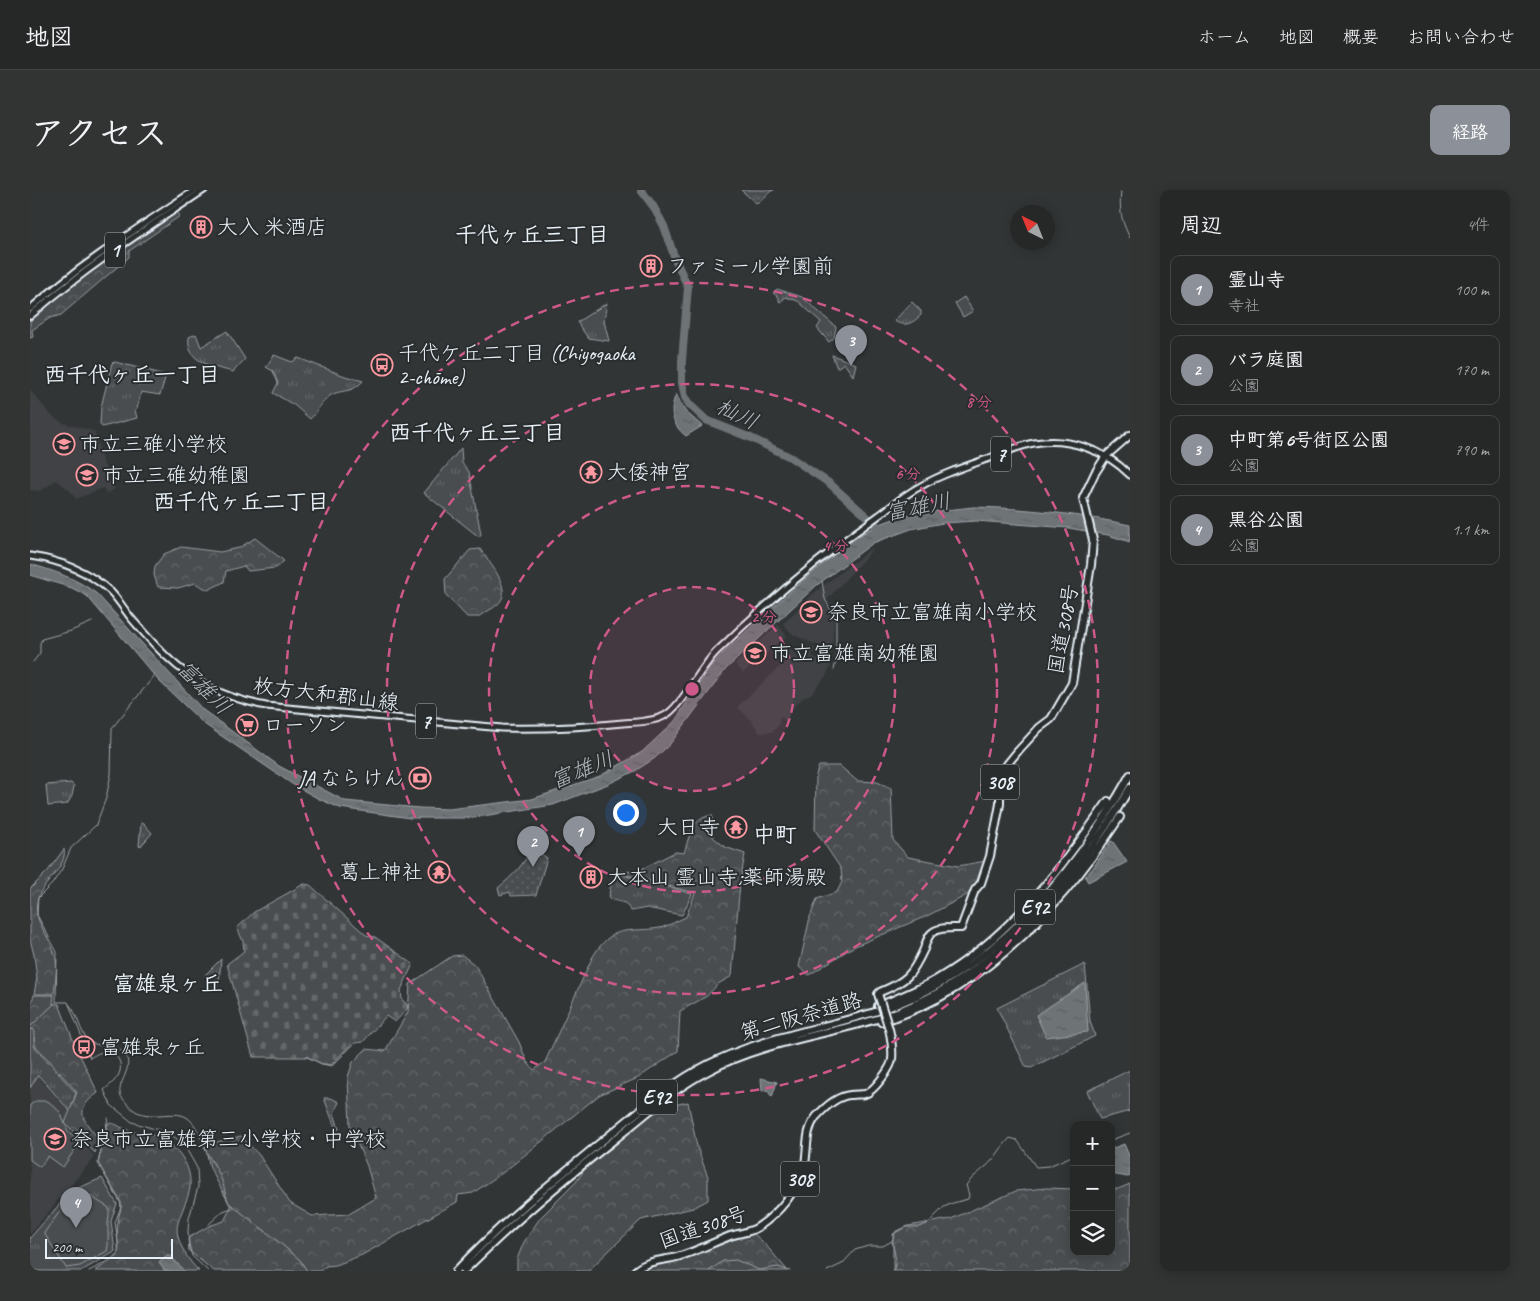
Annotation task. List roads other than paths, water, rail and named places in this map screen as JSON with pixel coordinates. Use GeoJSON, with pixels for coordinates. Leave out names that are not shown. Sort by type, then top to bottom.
{"type":"FeatureCollection","features":[{"type":"Feature","properties":{"kind":"highway","name":"国道308号"},"geometry":{"type":"LineString","coordinates":[[635,1271],[652,1261],[678,1257],[759,1226],[787,1200],[801,1178],[805,1164],[808,1134],[817,1116],[841,1097],[866,1094],[871,1091],[890,1067],[892,1059],[889,1029],[878,994],[900,983],[909,975],[931,933],[938,929],[960,928],[975,890],[981,883],[990,856],[1000,804],[1000,773],[1034,734],[1052,719],[1072,683],[1091,565],[1093,540],[1083,498],[1106,456],[1130,435]]}},
{"type":"Feature","properties":{"kind":"highway","name":"第二阪奈道路"},"geometry":{"type":"LineString","coordinates":[[464,1271],[533,1206],[642,1116],[709,1070],[743,1055],[780,1043],[882,1017],[962,971],[993,946],[1047,893],[1080,853],[1110,809],[1130,775]]}},
{"type":"Feature","properties":{"kind":"highway","name":"第二阪奈道路"},"geometry":{"type":"LineString","coordinates":[[456,1271],[529,1202],[672,1086],[706,1065],[760,1043],[931,997],[965,976],[987,960],[1052,897],[1085,857],[1130,788]]}},
{"type":"Feature","properties":{"kind":"highway"},"geometry":{"type":"LineString","coordinates":[[823,1026],[875,1008],[914,991],[969,958],[1008,925],[1042,888],[1075,848],[1108,802]]}},
{"type":"Feature","properties":{"kind":"highway"},"geometry":{"type":"LineString","coordinates":[[825,1033],[883,1022],[909,1012],[946,994],[980,972],[1020,938],[1056,902],[1090,860],[1120,816]]}},
{"type":"Feature","properties":{"kind":"main road","name":"1"},"geometry":{"type":"LineString","coordinates":[[30,310],[91,260],[195,190]]}},
{"type":"Feature","properties":{"kind":"main road","name":"1"},"geometry":{"type":"LineString","coordinates":[[30,316],[97,262],[204,190]]}},
{"type":"Feature","properties":{"kind":"main road","name":"枚方大和郡山線"},"geometry":{"type":"LineString","coordinates":[[30,556],[45,558],[66,565],[103,585],[169,659],[196,680],[244,702],[266,706],[414,721],[502,728],[551,728],[641,721],[664,716],[672,711],[706,664],[724,644],[802,574],[910,492],[929,481],[1022,446],[1044,442],[1064,442],[1078,445],[1106,456],[1130,475]]}},
{"type":"Feature","properties":{"kind":"water"},"geometry":{"type":"Polygon","coordinates":[[[676,394],[685,411],[702,426],[686,436],[674,422],[672,406],[676,394]]]}},
{"type":"Feature","properties":{"kind":"water"},"geometry":{"type":"Polygon","coordinates":[[[973,507],[1052,512],[1130,525],[1130,542],[1108,535],[1069,528],[976,521],[943,523],[911,529],[873,543],[817,585],[726,669],[670,744],[655,758],[635,771],[608,784],[553,805],[470,818],[410,818],[340,808],[319,799],[292,784],[204,724],[158,680],[87,596],[72,588],[30,575],[30,564],[73,579],[97,594],[203,710],[279,766],[345,801],[449,809],[532,799],[600,776],[642,752],[674,722],[711,666],[724,652],[802,581],[847,545],[880,524],[891,520],[925,512],[973,507]]]}},
{"type":"Feature","properties":{"kind":"water"},"geometry":{"type":"Polygon","coordinates":[[[1111,841],[1127,862],[1088,882],[1085,877],[1111,841]]]}},
{"type":"Feature","properties":{"kind":"water"},"geometry":{"type":"Polygon","coordinates":[[[1085,983],[1088,1032],[1046,1037],[1036,1015],[1085,983]]]}},
{"type":"Feature","properties":{"kind":"water"},"geometry":{"type":"Polygon","coordinates":[[[761,1078],[777,1082],[772,1097],[767,1090],[762,1091],[761,1078]]]}},
{"type":"Feature","properties":{"kind":"water"},"geometry":{"type":"Polygon","coordinates":[[[1124,1144],[1130,1158],[1130,1176],[1128,1177],[1115,1175],[1115,1147],[1124,1144]]]}},
{"type":"Feature","properties":{"kind":"water"},"geometry":{"type":"Polygon","coordinates":[[[169,1254],[184,1271],[165,1271],[159,1263],[169,1254]]]}},
{"type":"Feature","properties":{"kind":"waterway","name":"杣川"},"geometry":{"type":"LineString","coordinates":[[641,190],[664,226],[675,259],[688,287],[682,383],[685,397],[689,404],[706,420],[751,438],[790,457],[829,483],[883,531]]}},
{"type":"Feature","properties":{"kind":"waterway"},"geometry":{"type":"LineString","coordinates":[[1121,190],[1121,215],[1130,238]]}},
{"type":"Feature","properties":{"kind":"waterway"},"geometry":{"type":"LineString","coordinates":[[822,581],[825,599],[836,620],[836,660],[834,670]]}},
{"type":"Feature","properties":{"kind":"waterway"},"geometry":{"type":"LineString","coordinates":[[33,662],[40,653],[42,639],[71,631],[92,622]]}},
{"type":"Feature","properties":{"kind":"waterway"},"geometry":{"type":"LineString","coordinates":[[155,675],[112,728],[111,774],[106,798],[96,825],[71,848],[62,869],[52,884],[38,898],[37,915],[57,952],[56,1002],[68,1002],[90,1058],[100,1052],[107,1052],[115,1055],[120,1062],[118,1076],[104,1090],[111,1105],[132,1122],[168,1133],[183,1143],[197,1168],[198,1187],[189,1218],[189,1244],[192,1256],[208,1271]]}},
{"type":"Feature","properties":{"kind":"waterway"},"geometry":{"type":"LineString","coordinates":[[30,1027],[55,1003]]}},
{"type":"Feature","properties":{"kind":"waterway"},"geometry":{"type":"LineString","coordinates":[[69,1004],[75,1013],[83,1034],[89,1041],[98,1045],[119,1049],[126,1056],[128,1062],[120,1094],[131,1108],[144,1114],[177,1114],[188,1118],[197,1129],[206,1151],[219,1174],[229,1203],[300,1260],[307,1271]]}},
{"type":"Feature","properties":{"kind":"waterway"},"geometry":{"type":"LineString","coordinates":[[306,1056],[322,1064],[331,1065],[351,1044]]}},
{"type":"Feature","properties":{"kind":"waterway"},"geometry":{"type":"LineString","coordinates":[[89,1271],[111,1259],[119,1249],[115,1222],[121,1207],[120,1202],[98,1163],[108,1118]]}},
{"type":"Feature","properties":{"kind":"waterway"},"geometry":{"type":"LineString","coordinates":[[1115,1139],[1130,1133]]}},
{"type":"Feature","properties":{"kind":"waterway"},"geometry":{"type":"LineString","coordinates":[[893,1271],[895,1252],[892,1241],[896,1231],[927,1224],[944,1207],[968,1199],[969,1195],[966,1185],[992,1161],[1010,1138],[1017,1140],[1036,1167],[1049,1166],[1070,1157]]}},
{"type":"Feature","properties":{"kind":"waterway"},"geometry":{"type":"LineString","coordinates":[[209,1224],[223,1211],[232,1208]]}},
{"type":"Feature","properties":{"kind":"waterway"},"geometry":{"type":"LineString","coordinates":[[827,1271],[842,1264],[855,1250],[868,1246],[883,1246],[892,1241]]}},
{"type":"Feature","properties":{"kind":"waterway"},"geometry":{"type":"LineString","coordinates":[[709,1271],[723,1261],[736,1260],[759,1270],[778,1267],[790,1271]]}},
{"type":"Feature","properties":{"kind":"place","name":"大入 米酒店"},"geometry":{"type":"Point","coordinates":[201,227]}},
{"type":"Feature","properties":{"kind":"place","name":"ファミール学園前"},"geometry":{"type":"Point","coordinates":[651,266]}},
{"type":"Feature","properties":{"kind":"place","name":"千代ケ丘二丁目 (Chiyogaoka 2-chōme)"},"geometry":{"type":"Point","coordinates":[382,365]}},
{"type":"Feature","properties":{"kind":"place","name":"中町第6号街区公園"},"geometry":{"type":"Point","coordinates":[851,366]}},
{"type":"Feature","properties":{"kind":"place","name":"市立三碓小学校"},"geometry":{"type":"Point","coordinates":[64,444]}},
{"type":"Feature","properties":{"kind":"place","name":"大倭神宮"},"geometry":{"type":"Point","coordinates":[591,472]}},
{"type":"Feature","properties":{"kind":"place","name":"市立三碓幼稚園"},"geometry":{"type":"Point","coordinates":[87,475]}},
{"type":"Feature","properties":{"kind":"place","name":"奈良市立富雄南小学校"},"geometry":{"type":"Point","coordinates":[811,612]}},
{"type":"Feature","properties":{"kind":"place","name":"市立富雄南幼稚園"},"geometry":{"type":"Point","coordinates":[755,653]}},
{"type":"Feature","properties":{"kind":"place","name":"ローソン"},"geometry":{"type":"Point","coordinates":[247,725]}},
{"type":"Feature","properties":{"kind":"place","name":"JA ならけん"},"geometry":{"type":"Point","coordinates":[420,778]}},
{"type":"Feature","properties":{"kind":"place","name":"大日寺"},"geometry":{"type":"Point","coordinates":[736,827]}},
{"type":"Feature","properties":{"kind":"place","name":"霊山寺"},"geometry":{"type":"Point","coordinates":[579,857]}},
{"type":"Feature","properties":{"kind":"place","name":"バラ庭園"},"geometry":{"type":"Point","coordinates":[533,867]}},
{"type":"Feature","properties":{"kind":"place","name":"葛上神社"},"geometry":{"type":"Point","coordinates":[439,872]}},
{"type":"Feature","properties":{"kind":"place","name":"大本山 霊山寺;薬師湯殿"},"geometry":{"type":"Point","coordinates":[591,877]}},
{"type":"Feature","properties":{"kind":"place","name":"富雄泉ヶ丘"},"geometry":{"type":"Point","coordinates":[84,1047]}},
{"type":"Feature","properties":{"kind":"place","name":"奈良市立富雄第三小学校・中学校"},"geometry":{"type":"Point","coordinates":[55,1139]}},
{"type":"Feature","properties":{"kind":"place","name":"黒谷公園"},"geometry":{"type":"Point","coordinates":[76,1228]}},
{"type":"Feature","properties":{"kind":"district","name":"千代ヶ丘三丁目"},"geometry":{"type":"Point","coordinates":[532,235]}},
{"type":"Feature","properties":{"kind":"district","name":"西千代ヶ丘一丁目"},"geometry":{"type":"Point","coordinates":[132,375]}},
{"type":"Feature","properties":{"kind":"district","name":"西千代ヶ丘三丁目"},"geometry":{"type":"Point","coordinates":[477,433]}},
{"type":"Feature","properties":{"kind":"district","name":"西千代ヶ丘二丁目"},"geometry":{"type":"Point","coordinates":[241,502]}},
{"type":"Feature","properties":{"kind":"district","name":"中町"},"geometry":{"type":"Point","coordinates":[775,835]}},
{"type":"Feature","properties":{"kind":"district","name":"富雄泉ヶ丘"},"geometry":{"type":"Point","coordinates":[168,984]}},
{"type":"Feature","properties":{"kind":"water label","name":"富雄川"},"geometry":{"type":"Point","coordinates":[918,507]}},
{"type":"Feature","properties":{"kind":"water label","name":"富雄川"},"geometry":{"type":"Point","coordinates":[204,688]}},
{"type":"Feature","properties":{"kind":"water label","name":"富雄川"},"geometry":{"type":"Point","coordinates":[582,770]}}]}
